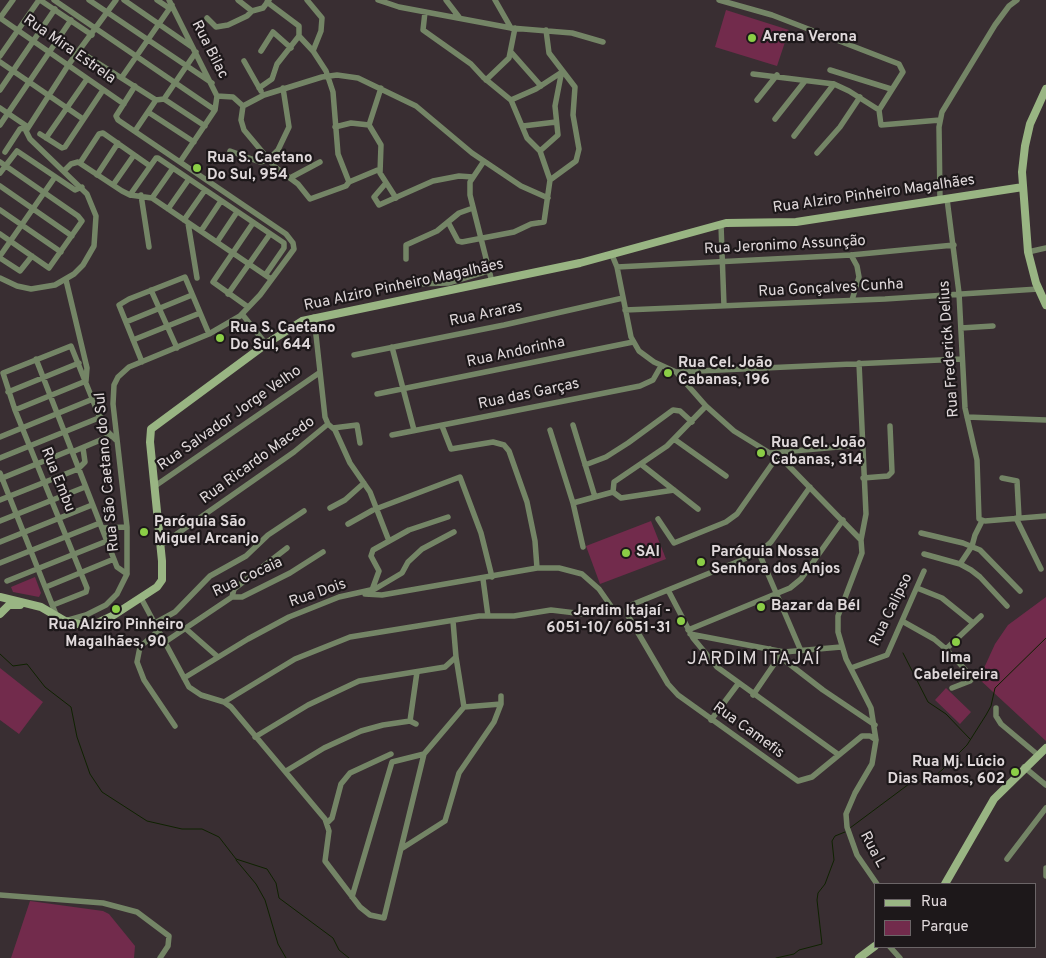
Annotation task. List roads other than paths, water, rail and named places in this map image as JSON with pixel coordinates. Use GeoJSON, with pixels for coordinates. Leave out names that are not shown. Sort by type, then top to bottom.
{"type":"FeatureCollection","features":[{"type":"Feature","properties":{"kind":"street"},"geometry":{"type":"LineString","coordinates":[[0,18],[13,0]]}},
{"type":"Feature","properties":{"kind":"street"},"geometry":{"type":"LineString","coordinates":[[0,56],[39,0],[136,56],[215,110]]}},
{"type":"Feature","properties":{"kind":"street"},"geometry":{"type":"LineString","coordinates":[[89,0],[212,83]]}},
{"type":"Feature","properties":{"kind":"street"},"geometry":{"type":"LineString","coordinates":[[0,278],[17,286],[31,289],[46,287],[66,280],[83,265],[94,246],[96,237],[94,210],[82,187],[30,139],[26,131],[69,64],[116,0]]}},
{"type":"Feature","properties":{"kind":"street"},"geometry":{"type":"LineString","coordinates":[[124,0],[194,50],[186,66],[164,98],[156,100],[135,132]]}},
{"type":"Feature","properties":{"kind":"street"},"geometry":{"type":"LineString","coordinates":[[122,77],[170,4],[157,0]]}},
{"type":"Feature","properties":{"kind":"street"},"geometry":{"type":"LineString","coordinates":[[238,0],[252,11]]}},
{"type":"Feature","properties":{"kind":"street"},"geometry":{"type":"LineString","coordinates":[[307,0],[320,14],[321,31],[313,51]]}},
{"type":"Feature","properties":{"kind":"street"},"geometry":{"type":"LineString","coordinates":[[378,0],[425,12],[513,28],[572,33],[603,42]]}},
{"type":"Feature","properties":{"kind":"street"},"geometry":{"type":"LineString","coordinates":[[446,0],[459,17]]}},
{"type":"Feature","properties":{"kind":"street"},"geometry":{"type":"LineString","coordinates":[[486,80],[507,61],[511,52],[513,28],[495,0]]}},
{"type":"Feature","properties":{"kind":"street"},"geometry":{"type":"LineString","coordinates":[[719,0],[772,15],[897,62],[902,66],[902,72],[879,110],[879,122],[883,126],[940,120],[944,106],[995,25],[1009,6],[1017,0]]}},
{"type":"Feature","properties":{"kind":"street"},"geometry":{"type":"LineString","coordinates":[[56,1],[94,32]]}},
{"type":"Feature","properties":{"kind":"street"},"geometry":{"type":"LineString","coordinates":[[207,18],[214,27],[219,27],[247,16],[252,11],[260,10],[268,1],[299,26],[299,36],[277,64],[272,79],[259,88]]}},
{"type":"Feature","properties":{"kind":"street","name":"Rua Bilac"},"geometry":{"type":"LineString","coordinates":[[170,4],[217,96],[215,110],[180,162]]}},
{"type":"Feature","properties":{"kind":"street"},"geometry":{"type":"LineString","coordinates":[[0,90],[55,9]]}},
{"type":"Feature","properties":{"kind":"street"},"geometry":{"type":"LineString","coordinates":[[425,12],[423,30],[471,64],[486,80],[511,100],[528,138],[540,151],[550,180],[544,222],[532,224],[514,232],[459,242],[448,222]]}},
{"type":"Feature","properties":{"kind":"street","name":"Rua Mira Estrela"},"geometry":{"type":"LineString","coordinates":[[0,18],[69,64],[87,79],[124,104]]}},
{"type":"Feature","properties":{"kind":"street"},"geometry":{"type":"LineString","coordinates":[[0,125],[71,20]]}},
{"type":"Feature","properties":{"kind":"street"},"geometry":{"type":"LineString","coordinates":[[546,30],[549,53],[575,87],[573,115],[579,149],[576,161],[550,180]]}},
{"type":"Feature","properties":{"kind":"street"},"geometry":{"type":"LineString","coordinates":[[261,51],[273,32],[291,48]]}},
{"type":"Feature","properties":{"kind":"street"},"geometry":{"type":"LineString","coordinates":[[299,36],[313,51],[328,76],[334,98],[338,154],[350,182]]}},
{"type":"Feature","properties":{"kind":"street"},"geometry":{"type":"LineString","coordinates":[[79,51],[156,100]]}},
{"type":"Feature","properties":{"kind":"street"},"geometry":{"type":"LineString","coordinates":[[511,52],[541,86]]}},
{"type":"Feature","properties":{"kind":"street"},"geometry":{"type":"LineString","coordinates":[[244,61],[264,94]]}},
{"type":"Feature","properties":{"kind":"street"},"geometry":{"type":"LineString","coordinates":[[0,62],[83,119]]}},
{"type":"Feature","properties":{"kind":"street"},"geometry":{"type":"LineString","coordinates":[[830,70],[892,89]]}},
{"type":"Feature","properties":{"kind":"street"},"geometry":{"type":"LineString","coordinates":[[511,100],[541,86],[562,71]]}},
{"type":"Feature","properties":{"kind":"street"},"geometry":{"type":"LineString","coordinates":[[540,151],[557,137],[555,106],[562,71]]}},
{"type":"Feature","properties":{"kind":"street"},"geometry":{"type":"LineString","coordinates":[[753,74],[777,75],[805,81],[834,84],[860,97],[879,110]]}},
{"type":"Feature","properties":{"kind":"street"},"geometry":{"type":"LineString","coordinates":[[757,100],[777,75]]}},
{"type":"Feature","properties":{"kind":"street"},"geometry":{"type":"LineString","coordinates":[[380,169],[350,182],[346,186],[310,200],[290,178],[268,160],[242,124],[243,106],[264,94],[328,76],[358,78],[416,106],[484,161],[521,186],[548,198]]}},
{"type":"Feature","properties":{"kind":"street"},"geometry":{"type":"LineString","coordinates":[[46,138],[87,79]]}},
{"type":"Feature","properties":{"kind":"street"},"geometry":{"type":"LineString","coordinates":[[775,119],[805,81]]}},
{"type":"Feature","properties":{"kind":"street"},"geometry":{"type":"LineString","coordinates":[[794,136],[834,84]]}},
{"type":"Feature","properties":{"kind":"street"},"geometry":{"type":"LineString","coordinates":[[124,104],[135,86]]}},
{"type":"Feature","properties":{"kind":"street"},"geometry":{"type":"LineString","coordinates":[[230,152],[256,162],[268,160],[278,150],[289,127],[283,88]]}},
{"type":"Feature","properties":{"kind":"street"},"geometry":{"type":"LineString","coordinates":[[369,126],[381,88]]}},
{"type":"Feature","properties":{"kind":"street"},"geometry":{"type":"LineString","coordinates":[[40,134],[64,148],[103,90]]}},
{"type":"Feature","properties":{"kind":"street"},"geometry":{"type":"LineString","coordinates":[[1046,90],[1027,136],[1023,187],[1028,252],[1038,289],[1046,305]]}},
{"type":"Feature","properties":{"kind":"street"},"geometry":{"type":"LineString","coordinates":[[217,96],[233,97],[243,106]]}},
{"type":"Feature","properties":{"kind":"street"},"geometry":{"type":"LineString","coordinates":[[817,153],[840,127],[860,97]]}},
{"type":"Feature","properties":{"kind":"street"},"geometry":{"type":"LineString","coordinates":[[164,98],[205,126]]}},
{"type":"Feature","properties":{"kind":"street","name":"Rua São Caetano do Sul"},"geometry":{"type":"LineString","coordinates":[[65,621],[86,615],[106,605],[117,594],[127,574],[127,527],[117,441],[114,385],[121,373],[142,362],[209,334],[242,314],[293,252],[293,245],[289,236],[118,120],[116,116],[124,104]]}},
{"type":"Feature","properties":{"kind":"street"},"geometry":{"type":"LineString","coordinates":[[0,108],[28,127]]}},
{"type":"Feature","properties":{"kind":"street"},"geometry":{"type":"LineString","coordinates":[[148,112],[194,142]]}},
{"type":"Feature","properties":{"kind":"street","name":"Rua Frederick Delius"},"geometry":{"type":"LineString","coordinates":[[940,120],[944,200],[954,245],[967,417],[977,460],[979,514],[982,521]]}},
{"type":"Feature","properties":{"kind":"street"},"geometry":{"type":"LineString","coordinates":[[523,126],[556,122]]}},
{"type":"Feature","properties":{"kind":"street"},"geometry":{"type":"LineString","coordinates":[[335,127],[351,123],[369,126],[381,145],[380,169],[386,183],[396,198]]}},
{"type":"Feature","properties":{"kind":"street"},"geometry":{"type":"LineString","coordinates":[[5,152],[20,130],[28,127]]}},
{"type":"Feature","properties":{"kind":"street"},"geometry":{"type":"LineString","coordinates":[[80,163],[99,134],[105,133],[150,166]]}},
{"type":"Feature","properties":{"kind":"street"},"geometry":{"type":"LineString","coordinates":[[97,174],[118,143]]}},
{"type":"Feature","properties":{"kind":"street"},"geometry":{"type":"LineString","coordinates":[[0,173],[3,164],[17,150],[75,190],[82,187]]}},
{"type":"Feature","properties":{"kind":"street"},"geometry":{"type":"LineString","coordinates":[[113,185],[134,154]]}},
{"type":"Feature","properties":{"kind":"street"},"geometry":{"type":"LineString","coordinates":[[130,195],[156,158],[285,246],[266,274]]}},
{"type":"Feature","properties":{"kind":"street"},"geometry":{"type":"LineString","coordinates":[[484,161],[473,177],[469,189],[492,282]]}},
{"type":"Feature","properties":{"kind":"street"},"geometry":{"type":"LineString","coordinates":[[290,178],[320,162]]}},
{"type":"Feature","properties":{"kind":"street"},"geometry":{"type":"LineString","coordinates":[[64,171],[72,163],[80,163],[130,195],[152,198],[272,279]]}},
{"type":"Feature","properties":{"kind":"street"},"geometry":{"type":"LineString","coordinates":[[0,234],[49,268],[82,221],[74,213],[3,164]]}},
{"type":"Feature","properties":{"kind":"street"},"geometry":{"type":"LineString","coordinates":[[152,198],[173,168]]}},
{"type":"Feature","properties":{"kind":"street"},"geometry":{"type":"LineString","coordinates":[[32,256],[20,271],[0,257],[55,176]]}},
{"type":"Feature","properties":{"kind":"street"},"geometry":{"type":"LineString","coordinates":[[386,183],[374,196],[374,200],[381,206],[433,181],[452,177],[473,177]]}},
{"type":"Feature","properties":{"kind":"street"},"geometry":{"type":"LineString","coordinates":[[168,209],[189,179]]}},
{"type":"Feature","properties":{"kind":"street"},"geometry":{"type":"LineString","coordinates":[[0,186],[72,236]]}},
{"type":"Feature","properties":{"kind":"street","name":"Rua Alziro Pinheiro Magalhães"},"geometry":{"type":"LineString","coordinates":[[0,613],[12,604],[41,609],[65,621],[83,625],[97,623],[141,598],[156,587],[162,580],[161,545],[150,442],[153,426],[302,320],[492,282],[612,255],[736,222],[789,223],[1023,187]]}},
{"type":"Feature","properties":{"kind":"street"},"geometry":{"type":"LineString","coordinates":[[197,278],[186,222],[205,190]]}},
{"type":"Feature","properties":{"kind":"street"},"geometry":{"type":"LineString","coordinates":[[141,196],[149,247]]}},
{"type":"Feature","properties":{"kind":"street"},"geometry":{"type":"LineString","coordinates":[[201,231],[221,201]]}},
{"type":"Feature","properties":{"kind":"street"},"geometry":{"type":"LineString","coordinates":[[406,258],[406,245],[437,231],[459,213],[473,208]]}},
{"type":"Feature","properties":{"kind":"street"},"geometry":{"type":"LineString","coordinates":[[0,210],[61,252]]}},
{"type":"Feature","properties":{"kind":"street"},"geometry":{"type":"LineString","coordinates":[[217,242],[237,212]]}},
{"type":"Feature","properties":{"kind":"street"},"geometry":{"type":"LineString","coordinates":[[248,308],[213,282],[253,223]]}},
{"type":"Feature","properties":{"kind":"street"},"geometry":{"type":"LineString","coordinates":[[720,225],[724,306]]}},
{"type":"Feature","properties":{"kind":"street"},"geometry":{"type":"LineString","coordinates":[[228,294],[270,234]]}},
{"type":"Feature","properties":{"kind":"street","name":"Rua Jeronimo Assunção"},"geometry":{"type":"LineString","coordinates":[[617,267],[850,255],[954,245]]}},
{"type":"Feature","properties":{"kind":"street"},"geometry":{"type":"LineString","coordinates":[[1028,252],[1046,248]]}},
{"type":"Feature","properties":{"kind":"street"},"geometry":{"type":"LineString","coordinates":[[612,255],[617,267],[633,342],[646,357],[676,372],[962,359]]}},
{"type":"Feature","properties":{"kind":"street"},"geometry":{"type":"LineString","coordinates":[[850,255],[857,266],[859,277],[852,300]]}},
{"type":"Feature","properties":{"kind":"street"},"geometry":{"type":"LineString","coordinates":[[416,284],[448,283],[488,271]]}},
{"type":"Feature","properties":{"kind":"street"},"geometry":{"type":"LineString","coordinates":[[142,362],[119,304],[151,290],[184,277],[209,334]]}},
{"type":"Feature","properties":{"kind":"street"},"geometry":{"type":"LineString","coordinates":[[66,280],[87,368],[86,381]]}},
{"type":"Feature","properties":{"kind":"street","name":"Rua Gonçalves Cunha"},"geometry":{"type":"LineString","coordinates":[[625,310],[852,300],[1038,289]]}},
{"type":"Feature","properties":{"kind":"street"},"geometry":{"type":"LineString","coordinates":[[151,290],[177,348]]}},
{"type":"Feature","properties":{"kind":"street"},"geometry":{"type":"LineString","coordinates":[[126,322],[192,295]]}},
{"type":"Feature","properties":{"kind":"street","name":"Rua Araras"},"geometry":{"type":"LineString","coordinates":[[354,355],[504,325],[623,298]]}},
{"type":"Feature","properties":{"kind":"street"},"geometry":{"type":"LineString","coordinates":[[133,340],[200,313]]}},
{"type":"Feature","properties":{"kind":"street"},"geometry":{"type":"LineString","coordinates":[[242,314],[266,344]]}},
{"type":"Feature","properties":{"kind":"street","name":"Rua Ricardo Macedo"},"geometry":{"type":"LineString","coordinates":[[161,545],[331,426],[325,417],[314,317]]}},
{"type":"Feature","properties":{"kind":"street"},"geometry":{"type":"LineString","coordinates":[[961,328],[992,326]]}},
{"type":"Feature","properties":{"kind":"street","name":"Rua Andorinha"},"geometry":{"type":"LineString","coordinates":[[377,394],[633,342]]}},
{"type":"Feature","properties":{"kind":"street"},"geometry":{"type":"LineString","coordinates":[[117,441],[110,436],[72,346],[36,359],[114,559],[119,570],[127,574]]}},
{"type":"Feature","properties":{"kind":"street"},"geometry":{"type":"LineString","coordinates":[[392,347],[414,430]]}},
{"type":"Feature","properties":{"kind":"street","name":"Rua Embu"},"geometry":{"type":"LineString","coordinates":[[36,359],[4,372],[2,376],[87,588],[86,592],[53,605]]}},
{"type":"Feature","properties":{"kind":"street"},"geometry":{"type":"LineString","coordinates":[[8,392],[79,363]]}},
{"type":"Feature","properties":{"kind":"street"},"geometry":{"type":"LineString","coordinates":[[859,363],[866,524],[861,540],[862,553],[838,616],[838,632],[841,646],[871,708],[876,740]]}},
{"type":"Feature","properties":{"kind":"street","name":"Rua das Garças"},"geometry":{"type":"LineString","coordinates":[[392,435],[581,396],[640,386],[653,380],[661,366]]}},
{"type":"Feature","properties":{"kind":"street"},"geometry":{"type":"LineString","coordinates":[[676,372],[706,406],[734,431],[786,463],[861,540]]}},
{"type":"Feature","properties":{"kind":"street","name":"Rua Salvador Jorge Velho"},"geometry":{"type":"LineString","coordinates":[[155,486],[319,373]]}},
{"type":"Feature","properties":{"kind":"street"},"geometry":{"type":"LineString","coordinates":[[15,410],[86,381]]}},
{"type":"Feature","properties":{"kind":"street"},"geometry":{"type":"LineString","coordinates":[[0,437],[93,399]]}},
{"type":"Feature","properties":{"kind":"street"},"geometry":{"type":"LineString","coordinates":[[613,492],[614,482],[642,465],[674,440],[706,406]]}},
{"type":"Feature","properties":{"kind":"street"},"geometry":{"type":"LineString","coordinates":[[585,465],[628,444],[673,410],[680,411],[692,422]]}},
{"type":"Feature","properties":{"kind":"street"},"geometry":{"type":"LineString","coordinates":[[0,458],[101,417]]}},
{"type":"Feature","properties":{"kind":"street"},"geometry":{"type":"LineString","coordinates":[[967,417],[1046,420]]}},
{"type":"Feature","properties":{"kind":"street"},"geometry":{"type":"LineString","coordinates":[[360,443],[356,425],[331,426],[350,463],[364,483],[389,541]]}},
{"type":"Feature","properties":{"kind":"street"},"geometry":{"type":"LineString","coordinates":[[573,425],[595,497]]}},
{"type":"Feature","properties":{"kind":"street"},"geometry":{"type":"LineString","coordinates":[[442,426],[451,449],[493,442],[504,445],[510,451],[527,502],[535,541],[537,568]]}},
{"type":"Feature","properties":{"kind":"street"},"geometry":{"type":"LineString","coordinates":[[863,478],[888,476],[892,472],[890,426]]}},
{"type":"Feature","properties":{"kind":"street"},"geometry":{"type":"LineString","coordinates":[[550,430],[573,503],[583,547]]}},
{"type":"Feature","properties":{"kind":"street"},"geometry":{"type":"LineString","coordinates":[[57,617],[1,477],[83,448],[110,436]]}},
{"type":"Feature","properties":{"kind":"street"},"geometry":{"type":"LineString","coordinates":[[674,440],[726,476]]}},
{"type":"Feature","properties":{"kind":"street"},"geometry":{"type":"LineString","coordinates":[[770,453],[794,449],[862,445]]}},
{"type":"Feature","properties":{"kind":"street"},"geometry":{"type":"LineString","coordinates":[[0,500],[78,469],[85,462],[83,448]]}},
{"type":"Feature","properties":{"kind":"street"},"geometry":{"type":"LineString","coordinates":[[786,463],[788,455],[794,449]]}},
{"type":"Feature","properties":{"kind":"street"},"geometry":{"type":"LineString","coordinates":[[658,519],[674,543],[726,522],[737,514],[777,457]]}},
{"type":"Feature","properties":{"kind":"street"},"geometry":{"type":"LineString","coordinates":[[642,465],[698,509]]}},
{"type":"Feature","properties":{"kind":"street"},"geometry":{"type":"LineString","coordinates":[[348,524],[376,509],[460,477],[481,533],[492,577]]}},
{"type":"Feature","properties":{"kind":"street"},"geometry":{"type":"LineString","coordinates":[[1002,478],[1017,481],[1018,518],[1042,569]]}},
{"type":"Feature","properties":{"kind":"street"},"geometry":{"type":"LineString","coordinates":[[330,508],[345,500],[364,483]]}},
{"type":"Feature","properties":{"kind":"street"},"geometry":{"type":"LineString","coordinates":[[0,521],[85,487]]}},
{"type":"Feature","properties":{"kind":"street"},"geometry":{"type":"LineString","coordinates":[[810,487],[771,542],[759,553],[668,590],[689,632],[704,653],[738,684],[839,755]]}},
{"type":"Feature","properties":{"kind":"street"},"geometry":{"type":"LineString","coordinates":[[613,492],[621,498],[674,490]]}},
{"type":"Feature","properties":{"kind":"street"},"geometry":{"type":"LineString","coordinates":[[573,503],[613,492]]}},
{"type":"Feature","properties":{"kind":"street"},"geometry":{"type":"LineString","coordinates":[[0,542],[92,505]]}},
{"type":"Feature","properties":{"kind":"street"},"geometry":{"type":"LineString","coordinates":[[155,623],[175,612],[210,576],[246,556],[268,535],[304,511]]}},
{"type":"Feature","properties":{"kind":"street"},"geometry":{"type":"LineString","coordinates":[[960,564],[972,546],[982,521],[1046,516]]}},
{"type":"Feature","properties":{"kind":"street"},"geometry":{"type":"LineString","coordinates":[[372,590],[379,570],[371,553],[416,526],[448,517]]}},
{"type":"Feature","properties":{"kind":"street"},"geometry":{"type":"LineString","coordinates":[[689,632],[790,588],[801,579],[843,520]]}},
{"type":"Feature","properties":{"kind":"street"},"geometry":{"type":"LineString","coordinates":[[0,563],[66,536],[101,525],[127,527]]}},
{"type":"Feature","properties":{"kind":"street","name":"Rua Dois"},"geometry":{"type":"LineString","coordinates":[[184,678],[289,617],[337,598],[363,594],[372,590],[402,573],[408,562],[422,549],[454,532]]}},
{"type":"Feature","properties":{"kind":"street"},"geometry":{"type":"LineString","coordinates":[[922,533],[972,546],[986,555],[1020,591]]}},
{"type":"Feature","properties":{"kind":"street"},"geometry":{"type":"LineString","coordinates":[[7,581],[107,541]]}},
{"type":"Feature","properties":{"kind":"street"},"geometry":{"type":"LineString","coordinates":[[232,597],[234,589],[288,548]]}},
{"type":"Feature","properties":{"kind":"street","name":"Rua Cocaia"},"geometry":{"type":"LineString","coordinates":[[165,642],[232,597],[242,597],[290,573],[323,552]]}},
{"type":"Feature","properties":{"kind":"street"},"geometry":{"type":"LineString","coordinates":[[759,553],[801,651]]}},
{"type":"Feature","properties":{"kind":"street"},"geometry":{"type":"LineString","coordinates":[[924,554],[960,564],[980,577],[1007,606]]}},
{"type":"Feature","properties":{"kind":"street"},"geometry":{"type":"LineString","coordinates":[[46,587],[114,559]]}},
{"type":"Feature","properties":{"kind":"street"},"geometry":{"type":"LineString","coordinates":[[363,594],[382,595],[484,579],[537,568],[571,569],[582,574],[599,589],[613,609]]}},
{"type":"Feature","properties":{"kind":"street","name":"Rua Calipso"},"geometry":{"type":"LineString","coordinates":[[851,668],[885,656],[924,571]]}},
{"type":"Feature","properties":{"kind":"street"},"geometry":{"type":"LineString","coordinates":[[484,579],[488,616]]}},
{"type":"Feature","properties":{"kind":"street"},"geometry":{"type":"LineString","coordinates":[[917,588],[942,598],[973,623]]}},
{"type":"Feature","properties":{"kind":"street","name":"Rua Camefis"},"geometry":{"type":"LineString","coordinates":[[668,590],[628,607],[627,614],[668,684],[678,695],[712,720],[798,781],[812,777],[862,736],[870,736],[876,740]]}},
{"type":"Feature","properties":{"kind":"street"},"geometry":{"type":"LineString","coordinates":[[0,597],[41,609],[49,594]]}},
{"type":"Feature","properties":{"kind":"street"},"geometry":{"type":"LineString","coordinates":[[141,598],[189,687],[201,695],[224,702],[314,805],[327,823],[329,831],[325,861],[352,897],[370,915],[384,918],[424,754],[464,707],[501,704]]}},
{"type":"Feature","properties":{"kind":"street"},"geometry":{"type":"LineString","coordinates":[[0,604],[0,613]]}},
{"type":"Feature","properties":{"kind":"street"},"geometry":{"type":"LineString","coordinates":[[224,702],[295,659],[340,640],[374,632],[479,616],[514,616],[551,610],[584,614]]}},
{"type":"Feature","properties":{"kind":"street"},"geometry":{"type":"LineString","coordinates":[[946,649],[981,616]]}},
{"type":"Feature","properties":{"kind":"street"},"geometry":{"type":"LineString","coordinates":[[453,621],[456,657],[464,707]]}},
{"type":"Feature","properties":{"kind":"street"},"geometry":{"type":"LineString","coordinates":[[902,621],[934,639],[973,678]]}},
{"type":"Feature","properties":{"kind":"street"},"geometry":{"type":"LineString","coordinates":[[185,628],[218,657]]}},
{"type":"Feature","properties":{"kind":"street"},"geometry":{"type":"LineString","coordinates":[[159,630],[140,647],[136,662],[144,680],[175,726]]}},
{"type":"Feature","properties":{"kind":"street"},"geometry":{"type":"LineString","coordinates":[[689,632],[784,652],[841,646]]}},
{"type":"Feature","properties":{"kind":"street"},"geometry":{"type":"LineString","coordinates":[[770,649],[874,725]]}},
{"type":"Feature","properties":{"kind":"street"},"geometry":{"type":"LineString","coordinates":[[255,737],[286,716],[339,689],[365,680],[443,668],[456,657]]}},
{"type":"Feature","properties":{"kind":"street"},"geometry":{"type":"LineString","coordinates":[[753,695],[779,657]]}},
{"type":"Feature","properties":{"kind":"street"},"geometry":{"type":"LineString","coordinates":[[410,721],[417,672]]}},
{"type":"Feature","properties":{"kind":"street"},"geometry":{"type":"LineString","coordinates":[[952,688],[973,678],[977,672]]}},
{"type":"Feature","properties":{"kind":"street"},"geometry":{"type":"LineString","coordinates":[[712,720],[738,684]]}},
{"type":"Feature","properties":{"kind":"street"},"geometry":{"type":"LineString","coordinates":[[401,849],[445,822],[459,773],[487,735],[501,704],[501,696]]}},
{"type":"Feature","properties":{"kind":"street"},"geometry":{"type":"LineString","coordinates":[[996,708],[996,716],[1001,724],[1038,755]]}},
{"type":"Feature","properties":{"kind":"street"},"geometry":{"type":"LineString","coordinates":[[286,771],[324,748],[361,731],[410,721],[416,724]]}},
{"type":"Feature","properties":{"kind":"street","name":"Rua L"},"geometry":{"type":"LineString","coordinates":[[876,740],[872,764],[848,808],[848,830],[857,855],[876,883]]}},
{"type":"Feature","properties":{"kind":"street"},"geometry":{"type":"LineString","coordinates":[[946,883],[994,799],[1024,767],[1046,748]]}},
{"type":"Feature","properties":{"kind":"street"},"geometry":{"type":"LineString","coordinates":[[327,823],[332,818],[341,784],[350,773],[391,754]]}},
{"type":"Feature","properties":{"kind":"street"},"geometry":{"type":"LineString","coordinates":[[352,897],[392,762],[424,754]]}},
{"type":"Feature","properties":{"kind":"street"},"geometry":{"type":"LineString","coordinates":[[1024,767],[1046,785]]}},
{"type":"Feature","properties":{"kind":"street"},"geometry":{"type":"LineString","coordinates":[[1007,858],[1046,808]]}},
{"type":"Feature","properties":{"kind":"street"},"geometry":{"type":"LineString","coordinates":[[0,895],[82,900],[112,905],[137,912],[169,936],[168,946],[160,958]]}},
{"type":"Feature","properties":{"kind":"street"},"geometry":{"type":"LineString","coordinates":[[859,958],[874,947]]}},
{"type":"Feature","properties":{"kind":"street"},"geometry":{"type":"LineString","coordinates":[[891,948],[900,958]]}},
{"type":"Feature","properties":{"kind":"waterway"},"geometry":{"type":"LineString","coordinates":[[850,828],[909,784],[932,778],[942,770],[967,745],[991,706],[995,688],[1046,638]]}},
{"type":"Feature","properties":{"kind":"waterway"},"geometry":{"type":"LineString","coordinates":[[903,653],[928,702],[946,714],[970,739]]}},
{"type":"Feature","properties":{"kind":"waterway"},"geometry":{"type":"LineString","coordinates":[[0,654],[13,666],[27,664],[45,687],[71,707],[77,737],[90,774],[102,792],[147,821],[182,829],[202,829],[219,837],[236,859],[267,869],[276,883],[279,898],[333,938],[339,950],[349,958]]}},
{"type":"Feature","properties":{"kind":"waterway"},"geometry":{"type":"LineString","coordinates":[[776,958],[822,944],[817,900],[818,893],[825,884],[834,860],[832,841],[835,836],[845,832]]}},
{"type":"Feature","properties":{"kind":"waterway"},"geometry":{"type":"LineString","coordinates":[[236,860],[256,884],[265,900],[278,944],[286,958]]}},
{"type":"Feature","properties":{"kind":"place","name":"Arena Verona"},"geometry":{"type":"Point","coordinates":[752,38]}},
{"type":"Feature","properties":{"kind":"place","name":"Rua S. Caetano Do Sul, 954"},"geometry":{"type":"Point","coordinates":[197,168]}},
{"type":"Feature","properties":{"kind":"place","name":"Rua S. Caetano Do Sul, 644"},"geometry":{"type":"Point","coordinates":[220,338]}},
{"type":"Feature","properties":{"kind":"place","name":"Rua Cel. João Cabanas, 196"},"geometry":{"type":"Point","coordinates":[668,373]}},
{"type":"Feature","properties":{"kind":"place","name":"Rua Cel. João Cabanas, 314"},"geometry":{"type":"Point","coordinates":[761,453]}},
{"type":"Feature","properties":{"kind":"place","name":"Paróquia São Miguel Arcanjo"},"geometry":{"type":"Point","coordinates":[144,532]}},
{"type":"Feature","properties":{"kind":"place","name":"SAI"},"geometry":{"type":"Point","coordinates":[626,553]}},
{"type":"Feature","properties":{"kind":"place","name":"Paróquia Nossa Senhora dos Anjos"},"geometry":{"type":"Point","coordinates":[701,562]}},
{"type":"Feature","properties":{"kind":"place","name":"Bazar da Bél"},"geometry":{"type":"Point","coordinates":[761,607]}},
{"type":"Feature","properties":{"kind":"place","name":"Rua Alziro Pinheiro Magalhães, 90"},"geometry":{"type":"Point","coordinates":[116,609]}},
{"type":"Feature","properties":{"kind":"place","name":"Jardim Itajaí - 6051-10/ 6051-31"},"geometry":{"type":"Point","coordinates":[681,621]}},
{"type":"Feature","properties":{"kind":"place","name":"Ilma Cabeleireira"},"geometry":{"type":"Point","coordinates":[956,642]}},
{"type":"Feature","properties":{"kind":"place","name":"Rua Mj. Lúcio Dias Ramos, 602"},"geometry":{"type":"Point","coordinates":[1015,772]}},
{"type":"Feature","properties":{"kind":"district","name":"JARDIM ITAJAÍ"},"geometry":{"type":"Point","coordinates":[754,660]}}]}
